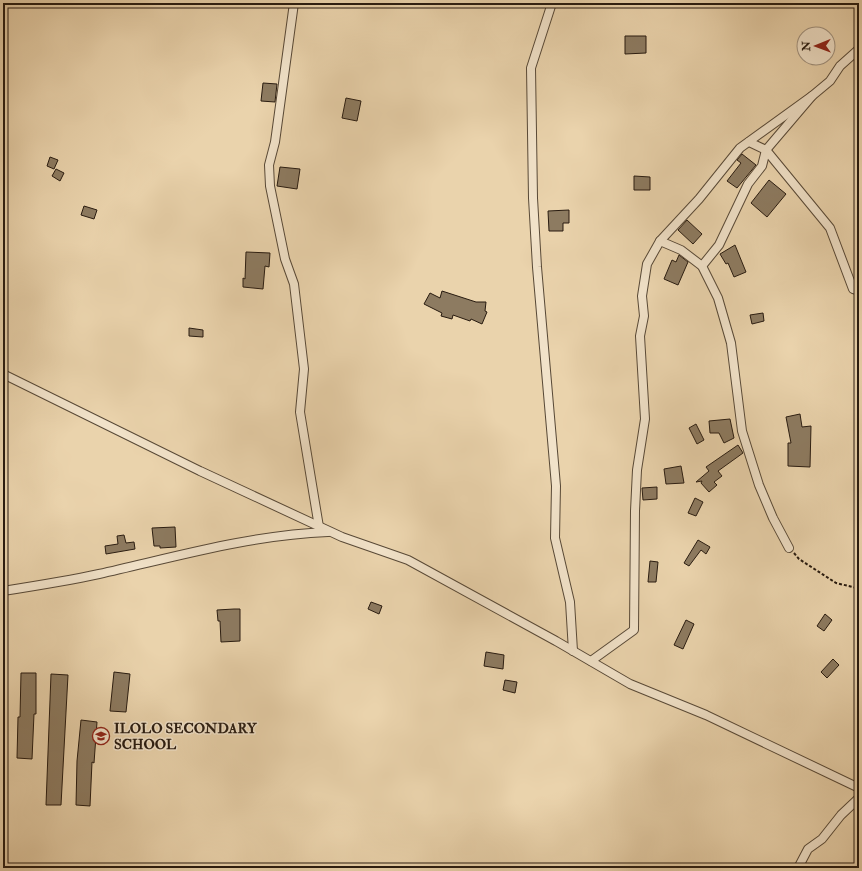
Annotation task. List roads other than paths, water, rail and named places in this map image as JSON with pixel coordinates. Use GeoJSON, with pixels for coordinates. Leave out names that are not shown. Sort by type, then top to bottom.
{"type":"FeatureCollection","features":[{"type":"Feature","properties":{"kind":"street"},"geometry":{"type":"LineString","coordinates":[[294,3],[275,142],[269,165],[270,186],[285,259],[294,284],[304,369],[300,412],[319,527]]}},
{"type":"Feature","properties":{"kind":"street"},"geometry":{"type":"LineString","coordinates":[[552,3],[531,68],[533,198],[556,486],[555,538],[570,602],[573,651]]}},
{"type":"Feature","properties":{"kind":"street"},"geometry":{"type":"LineString","coordinates":[[591,661],[634,630],[635,511],[637,470],[645,419],[640,336],[644,316],[642,296],[647,264],[660,241],[699,200],[740,148],[812,96],[830,81],[840,66],[859,49]]}},
{"type":"Feature","properties":{"kind":"street"},"geometry":{"type":"LineString","coordinates":[[702,266],[719,245],[748,184],[762,166],[766,150],[802,111],[812,96]]}},
{"type":"Feature","properties":{"kind":"street"},"geometry":{"type":"LineString","coordinates":[[749,142],[766,150],[830,228],[853,289],[859,291]]}},
{"type":"Feature","properties":{"kind":"street"},"geometry":{"type":"LineString","coordinates":[[660,241],[681,250],[702,266],[718,298],[731,343],[742,431],[759,484],[773,518],[789,548]]}},
{"type":"Feature","properties":{"kind":"street"},"geometry":{"type":"LineString","coordinates":[[3,374],[200,471],[319,527],[408,560],[630,684],[706,715],[859,788]]}},
{"type":"Feature","properties":{"kind":"street"},"geometry":{"type":"LineString","coordinates":[[3,591],[98,574],[244,541],[291,533],[330,532]]}},
{"type":"Feature","properties":{"kind":"street"},"geometry":{"type":"LineString","coordinates":[[798,868],[808,849],[822,839],[841,815],[859,798]]}},
{"type":"Feature","properties":{"kind":"place","name":"ILOLO SECONDARY SCHOOL"},"geometry":{"type":"Point","coordinates":[101,736]}}]}
